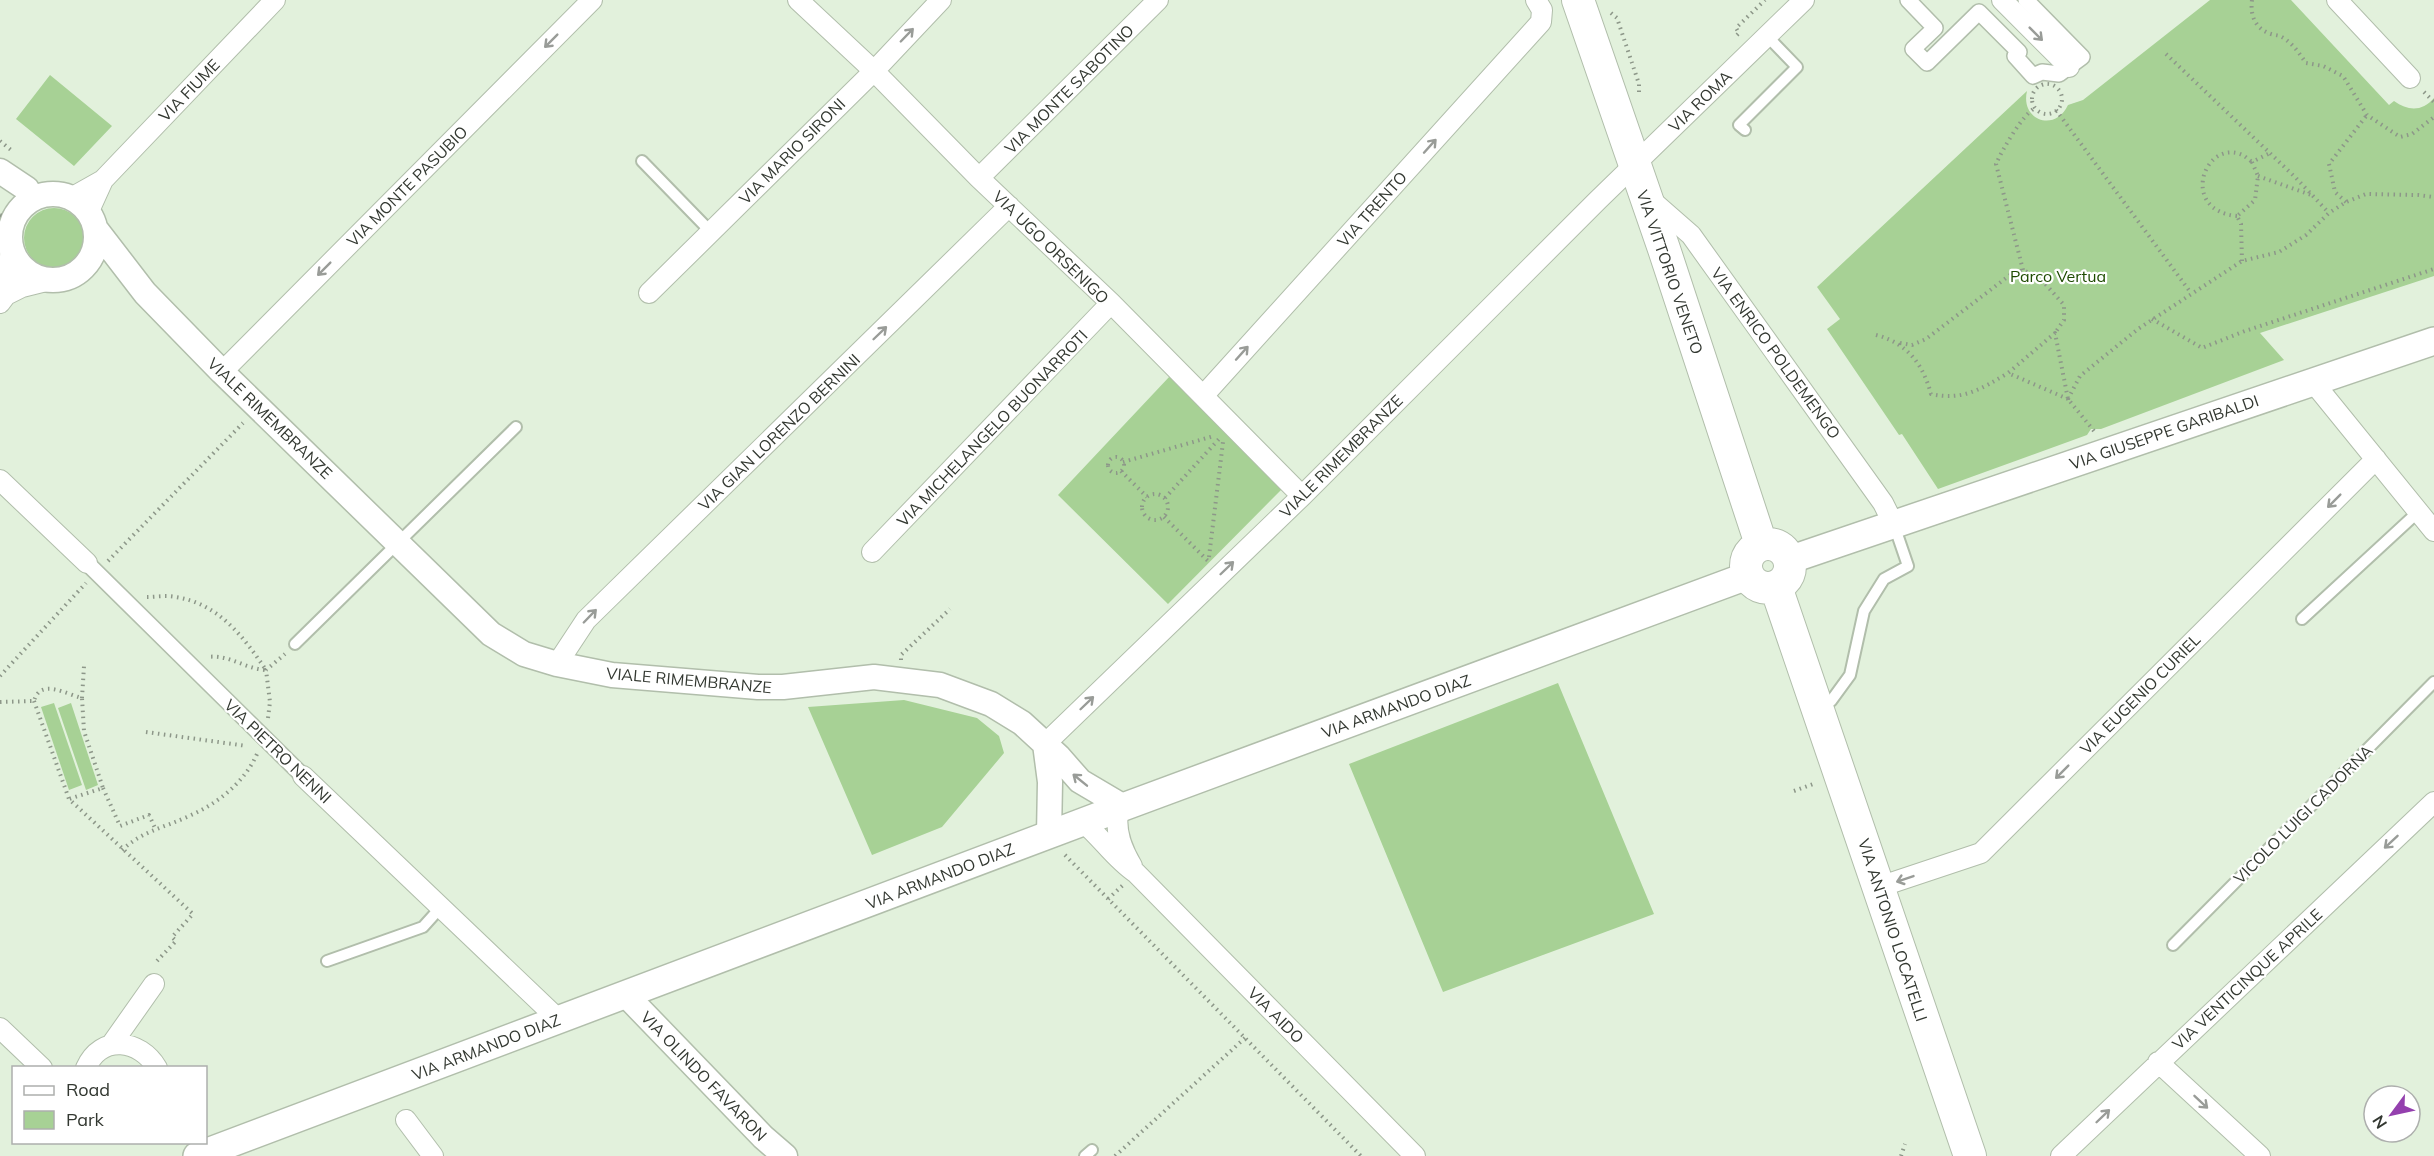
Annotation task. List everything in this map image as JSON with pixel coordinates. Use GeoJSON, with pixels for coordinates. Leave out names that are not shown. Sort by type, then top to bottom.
{"type":"FeatureCollection","features":[{"type":"Feature","properties":{"kind":"main road","name":"VIA VITTORIO VENETO"},"geometry":{"type":"LineString","coordinates":[[1578,0],[1761,544]]}},
{"type":"Feature","properties":{"kind":"main road","name":"VIA GIUSEPPE GARIBALDI"},"geometry":{"type":"LineString","coordinates":[[1790,560],[2434,340]]}},
{"type":"Feature","properties":{"kind":"main road"},"geometry":{"type":"LineString","coordinates":[[1770,543],[1779,546],[1790,560],[1788,576],[1776,587],[1767,589],[1758,586],[1747,576],[1745,564],[1747,555],[1761,544],[1770,543]]}},
{"type":"Feature","properties":{"kind":"main road","name":"VIA ARMANDO DIAZ"},"geometry":{"type":"LineString","coordinates":[[197,1156],[625,994],[1051,847],[1083,822],[1747,576]]}},
{"type":"Feature","properties":{"kind":"main road","name":"VIA ANTONIO LOCATELLI"},"geometry":{"type":"LineString","coordinates":[[1776,587],[1970,1156]]}},
{"type":"Feature","properties":{"kind":"street","name":"VIA FIUME"},"geometry":{"type":"LineString","coordinates":[[85,213],[103,180],[275,0]]}},
{"type":"Feature","properties":{"kind":"street","name":"VIA MONTE PASUBIO"},"geometry":{"type":"LineString","coordinates":[[222,372],[592,0]]}},
{"type":"Feature","properties":{"kind":"street","name":"VIA UGO ORSENIGO"},"geometry":{"type":"LineString","coordinates":[[798,0],[874,71],[979,178],[1111,303],[1302,496]]}},
{"type":"Feature","properties":{"kind":"street","name":"VIA MARIO SIRONI"},"geometry":{"type":"LineString","coordinates":[[649,293],[874,71],[941,0]]}},
{"type":"Feature","properties":{"kind":"street","name":"VIA MONTE SABOTINO"},"geometry":{"type":"LineString","coordinates":[[979,178],[1158,0]]}},
{"type":"Feature","properties":{"kind":"street","name":"VIA TRENTO"},"geometry":{"type":"LineString","coordinates":[[1203,396],[1541,22],[1542,10],[1536,0]]}},
{"type":"Feature","properties":{"kind":"street","name":"VIA ROMA"},"geometry":{"type":"LineString","coordinates":[[1639,180],[1767,36],[1804,0]]}},
{"type":"Feature","properties":{"kind":"street"},"geometry":{"type":"LineString","coordinates":[[1908,0],[1935,28],[1913,49],[1927,63],[1979,12],[2019,52],[2015,56],[2033,76],[2042,72],[2059,74],[2082,57],[2026,0]]}},
{"type":"Feature","properties":{"kind":"street"},"geometry":{"type":"LineString","coordinates":[[2002,0],[2069,67]]}},
{"type":"Feature","properties":{"kind":"street"},"geometry":{"type":"LineString","coordinates":[[2337,0],[2410,78]]}},
{"type":"Feature","properties":{"kind":"street"},"geometry":{"type":"LineString","coordinates":[[0,171],[27,189],[32,199]]}},
{"type":"Feature","properties":{"kind":"street","name":"VIALE RIMEMBRANZE"},"geometry":{"type":"LineString","coordinates":[[1045,744],[1215,568],[1302,496],[1639,180]]}},
{"type":"Feature","properties":{"kind":"street","name":"VIA ENRICO POLDEMENGO"},"geometry":{"type":"LineString","coordinates":[[1639,180],[1691,236],[1883,503],[1893,523]]}},
{"type":"Feature","properties":{"kind":"street"},"geometry":{"type":"LineString","coordinates":[[3,299],[22,287],[68,277],[79,270],[92,254],[95,240],[85,213],[55,194],[32,199],[6,218],[17,260],[26,270],[39,277],[54,279]]}},
{"type":"Feature","properties":{"kind":"street","name":"VIA GIAN LORENZO BERNINI"},"geometry":{"type":"LineString","coordinates":[[556,664],[586,620],[1009,206]]}},
{"type":"Feature","properties":{"kind":"street","name":"VIALE RIMEMBRANZE"},"geometry":{"type":"LineString","coordinates":[[85,213],[145,293],[222,372],[491,634],[524,654],[556,664],[612,675],[758,687],[783,687],[874,677],[939,685],[991,704],[1022,723],[1080,781],[1124,807]]}},
{"type":"Feature","properties":{"kind":"street"},"geometry":{"type":"LineString","coordinates":[[3,299],[12,247]]}},
{"type":"Feature","properties":{"kind":"street","name":"VIALE RIMEMBRANZE"},"geometry":{"type":"LineString","coordinates":[[79,270],[100,269],[145,293]]}},
{"type":"Feature","properties":{"kind":"street","name":"VIA MICHELANGELO BUONARROTI"},"geometry":{"type":"LineString","coordinates":[[872,552],[1111,303]]}},
{"type":"Feature","properties":{"kind":"street"},"geometry":{"type":"LineString","coordinates":[[2313,382],[2434,531]]}},
{"type":"Feature","properties":{"kind":"street","name":"VIA EUGENIO CURIEL"},"geometry":{"type":"LineString","coordinates":[[1879,887],[1981,853],[2376,459]]}},
{"type":"Feature","properties":{"kind":"street","name":"VIA PIETRO NENNI"},"geometry":{"type":"LineString","coordinates":[[0,480],[191,665],[262,743],[303,776],[558,1019]]}},
{"type":"Feature","properties":{"kind":"street"},"geometry":{"type":"LineString","coordinates":[[1045,744],[1050,782],[1051,847]]}},
{"type":"Feature","properties":{"kind":"street","name":"VIA VENTICINQUE APRILE"},"geometry":{"type":"LineString","coordinates":[[2061,1156],[2434,802]]}},
{"type":"Feature","properties":{"kind":"street","name":"VIA AIDO"},"geometry":{"type":"LineString","coordinates":[[1124,807],[1118,813],[1117,830],[1132,877]]}},
{"type":"Feature","properties":{"kind":"street","name":"VIA AIDO"},"geometry":{"type":"LineString","coordinates":[[1083,822],[1096,833],[1132,877],[1415,1156]]}},
{"type":"Feature","properties":{"kind":"street"},"geometry":{"type":"LineString","coordinates":[[111,1045],[154,984]]}},
{"type":"Feature","properties":{"kind":"street","name":"VIA OLINDO FAVARON"},"geometry":{"type":"LineString","coordinates":[[625,994],[763,1137],[785,1156]]}},
{"type":"Feature","properties":{"kind":"street"},"geometry":{"type":"LineString","coordinates":[[0,1028],[40,1066]]}},
{"type":"Feature","properties":{"kind":"street"},"geometry":{"type":"LineString","coordinates":[[87,1066],[89,1060],[99,1051],[111,1045],[125,1044],[138,1047],[149,1055],[156,1066]]}},
{"type":"Feature","properties":{"kind":"street"},"geometry":{"type":"LineString","coordinates":[[2158,1062],[2260,1156]]}},
{"type":"Feature","properties":{"kind":"street"},"geometry":{"type":"LineString","coordinates":[[406,1119],[433,1156]]}},
{"type":"Feature","properties":{"kind":"lane"},"geometry":{"type":"LineString","coordinates":[[1745,130],[1739,125],[1797,67],[1767,36]]}},
{"type":"Feature","properties":{"kind":"lane"},"geometry":{"type":"LineString","coordinates":[[642,161],[711,232]]}},
{"type":"Feature","properties":{"kind":"lane"},"geometry":{"type":"LineString","coordinates":[[295,644],[516,427]]}},
{"type":"Feature","properties":{"kind":"lane"},"geometry":{"type":"LineString","coordinates":[[2302,619],[2418,512]]}},
{"type":"Feature","properties":{"kind":"lane"},"geometry":{"type":"LineString","coordinates":[[1816,704],[1831,701],[1850,675],[1864,611],[1884,579],[1908,566],[1893,523]]}},
{"type":"Feature","properties":{"kind":"lane","name":"VICOLO LUIGI CADORNA"},"geometry":{"type":"LineString","coordinates":[[2173,945],[2434,682]]}},
{"type":"Feature","properties":{"kind":"lane"},"geometry":{"type":"LineString","coordinates":[[327,962],[423,927],[441,907]]}},
{"type":"Feature","properties":{"kind":"path"},"geometry":{"type":"LineString","coordinates":[[2252,0],[2251,12],[2255,22],[2262,29],[2280,36],[2295,46],[2306,63],[2323,66],[2343,76],[2367,115],[2400,137],[2412,134],[2434,117]]}},
{"type":"Feature","properties":{"kind":"path"},"geometry":{"type":"LineString","coordinates":[[2166,54],[2329,213]]}},
{"type":"Feature","properties":{"kind":"path"},"geometry":{"type":"LineString","coordinates":[[2045,84],[2053,85],[2059,90],[2062,97],[2061,104],[2056,110],[2049,114],[2041,113],[2035,108],[2032,101],[2033,93],[2038,87],[2045,84]]}},
{"type":"Feature","properties":{"kind":"path"},"geometry":{"type":"LineString","coordinates":[[2023,270],[1996,164],[2029,111],[2035,108]]}},
{"type":"Feature","properties":{"kind":"path"},"geometry":{"type":"LineString","coordinates":[[2056,110],[2191,292]]}},
{"type":"Feature","properties":{"kind":"path"},"geometry":{"type":"LineString","coordinates":[[2346,202],[2335,192],[2330,164],[2367,115]]}},
{"type":"Feature","properties":{"kind":"path"},"geometry":{"type":"LineString","coordinates":[[2239,153],[2252,162],[2258,176],[2255,200],[2237,216],[2224,215],[2212,208],[2204,197],[2201,184],[2205,171],[2213,160],[2225,154],[2239,153]]}},
{"type":"Feature","properties":{"kind":"path"},"geometry":{"type":"LineString","coordinates":[[2252,162],[2270,153]]}},
{"type":"Feature","properties":{"kind":"path"},"geometry":{"type":"LineString","coordinates":[[2258,176],[2312,195]]}},
{"type":"Feature","properties":{"kind":"path"},"geometry":{"type":"LineString","coordinates":[[2068,399],[2080,376],[2152,319],[2242,261],[2279,252],[2306,235],[2329,213],[2346,202],[2366,194],[2434,197]]}},
{"type":"Feature","properties":{"kind":"path"},"geometry":{"type":"LineString","coordinates":[[2237,216],[2241,224],[2242,261]]}},
{"type":"Feature","properties":{"kind":"path"},"geometry":{"type":"LineString","coordinates":[[2152,319],[2202,348],[2245,331],[2434,269]]}},
{"type":"Feature","properties":{"kind":"path"},"geometry":{"type":"LineString","coordinates":[[1876,335],[1900,344],[1911,345],[1926,339],[2010,275],[2023,270],[2040,278],[2064,305],[2064,320],[2055,333],[2008,373],[1980,389],[1960,396],[1931,394],[1919,365],[1900,344]]}},
{"type":"Feature","properties":{"kind":"path"},"geometry":{"type":"LineString","coordinates":[[2055,333],[2068,399],[2091,429],[2100,434],[2116,431],[2120,447]]}},
{"type":"Feature","properties":{"kind":"path"},"geometry":{"type":"LineString","coordinates":[[2008,373],[2068,399]]}},
{"type":"Feature","properties":{"kind":"path"},"geometry":{"type":"LineString","coordinates":[[0,676],[92,567],[259,407]]}},
{"type":"Feature","properties":{"kind":"path"},"geometry":{"type":"LineString","coordinates":[[1121,471],[1112,472],[1108,464],[1114,457],[1123,462],[1224,433]]}},
{"type":"Feature","properties":{"kind":"path"},"geometry":{"type":"LineString","coordinates":[[1165,498],[1224,433]]}},
{"type":"Feature","properties":{"kind":"path"},"geometry":{"type":"LineString","coordinates":[[1215,568],[1224,433]]}},
{"type":"Feature","properties":{"kind":"path"},"geometry":{"type":"LineString","coordinates":[[1121,471],[1123,462]]}},
{"type":"Feature","properties":{"kind":"path"},"geometry":{"type":"LineString","coordinates":[[1121,471],[1147,497]]}},
{"type":"Feature","properties":{"kind":"path"},"geometry":{"type":"LineString","coordinates":[[1159,495],[1165,498],[1168,507],[1164,517],[1156,520],[1149,519],[1143,513],[1142,505],[1147,497],[1159,495]]}},
{"type":"Feature","properties":{"kind":"path"},"geometry":{"type":"LineString","coordinates":[[1164,517],[1215,568]]}},
{"type":"Feature","properties":{"kind":"path"},"geometry":{"type":"LineString","coordinates":[[122,850],[136,838],[155,828],[190,816],[232,790],[252,764],[262,743],[270,702],[266,670],[246,639],[212,608],[175,597],[136,598],[128,604]]}},
{"type":"Feature","properties":{"kind":"path"},"geometry":{"type":"LineString","coordinates":[[900,679],[901,655],[950,609]]}},
{"type":"Feature","properties":{"kind":"path"},"geometry":{"type":"LineString","coordinates":[[191,665],[198,658],[214,656],[229,658],[254,669],[266,670],[295,644]]}},
{"type":"Feature","properties":{"kind":"path"},"geometry":{"type":"LineString","coordinates":[[84,666],[82,698],[84,731],[103,788],[120,826],[149,815],[155,828]]}},
{"type":"Feature","properties":{"kind":"path"},"geometry":{"type":"LineString","coordinates":[[82,698],[52,689],[43,689],[36,694],[34,701],[69,799],[193,914],[172,937],[176,941],[156,962]]}},
{"type":"Feature","properties":{"kind":"path"},"geometry":{"type":"LineString","coordinates":[[0,702],[34,701]]}},
{"type":"Feature","properties":{"kind":"path"},"geometry":{"type":"LineString","coordinates":[[146,732],[262,743]]}},
{"type":"Feature","properties":{"kind":"path"},"geometry":{"type":"LineString","coordinates":[[1794,791],[1813,784]]}},
{"type":"Feature","properties":{"kind":"path"},"geometry":{"type":"LineString","coordinates":[[69,799],[103,788]]}},
{"type":"Feature","properties":{"kind":"path"},"geometry":{"type":"LineString","coordinates":[[1051,847],[1065,855],[1360,1156]]}},
{"type":"Feature","properties":{"kind":"path"},"geometry":{"type":"LineString","coordinates":[[1108,899],[1132,877]]}},
{"type":"Feature","properties":{"kind":"path"},"geometry":{"type":"LineString","coordinates":[[1115,1156],[1245,1038]]}},
{"type":"Feature","properties":{"kind":"path"},"geometry":{"type":"LineString","coordinates":[[1901,1156],[1905,1144]]}},
{"type":"Feature","properties":{"kind":"green space","name":"Parco Vertua"},"geometry":{"type":"Polygon","coordinates":[[[2210,0],[2291,0],[2389,105],[2394,101],[2404,107],[2420,108],[2434,98],[2434,276],[2260,333],[2284,360],[2101,429],[2091,429],[2087,435],[1938,489],[1827,329],[1840,319],[1817,287],[2027,91],[2026,101],[2033,116],[2047,121],[2055,119],[2068,105],[2083,100],[2210,0]]]}},
{"type":"Feature","properties":{"kind":"green space"},"geometry":{"type":"Polygon","coordinates":[[[50,75],[112,126],[74,166],[16,119],[50,75]]]}},
{"type":"Feature","properties":{"kind":"green space"},"geometry":{"type":"Polygon","coordinates":[[[54,208],[75,217],[84,238],[75,259],[54,268],[33,259],[24,238],[33,217],[54,208]]]}},
{"type":"Feature","properties":{"kind":"green space"},"geometry":{"type":"Polygon","coordinates":[[[1170,376],[1282,489],[1168,604],[1058,495],[1170,376]]]}},
{"type":"Feature","properties":{"kind":"green space"},"geometry":{"type":"Polygon","coordinates":[[[1558,683],[1654,914],[1443,992],[1349,764],[1558,683]]]}},
{"type":"Feature","properties":{"kind":"green space"},"geometry":{"type":"Polygon","coordinates":[[[904,700],[977,718],[999,736],[1004,753],[942,827],[872,855],[808,707],[904,700]]]}},
{"type":"Feature","properties":{"kind":"green space"},"geometry":{"type":"Polygon","coordinates":[[[54,703],[82,785],[69,790],[41,707],[54,703]]]}},
{"type":"Feature","properties":{"kind":"green space"},"geometry":{"type":"Polygon","coordinates":[[[71,703],[98,785],[86,790],[58,708],[71,703]]]}}]}
